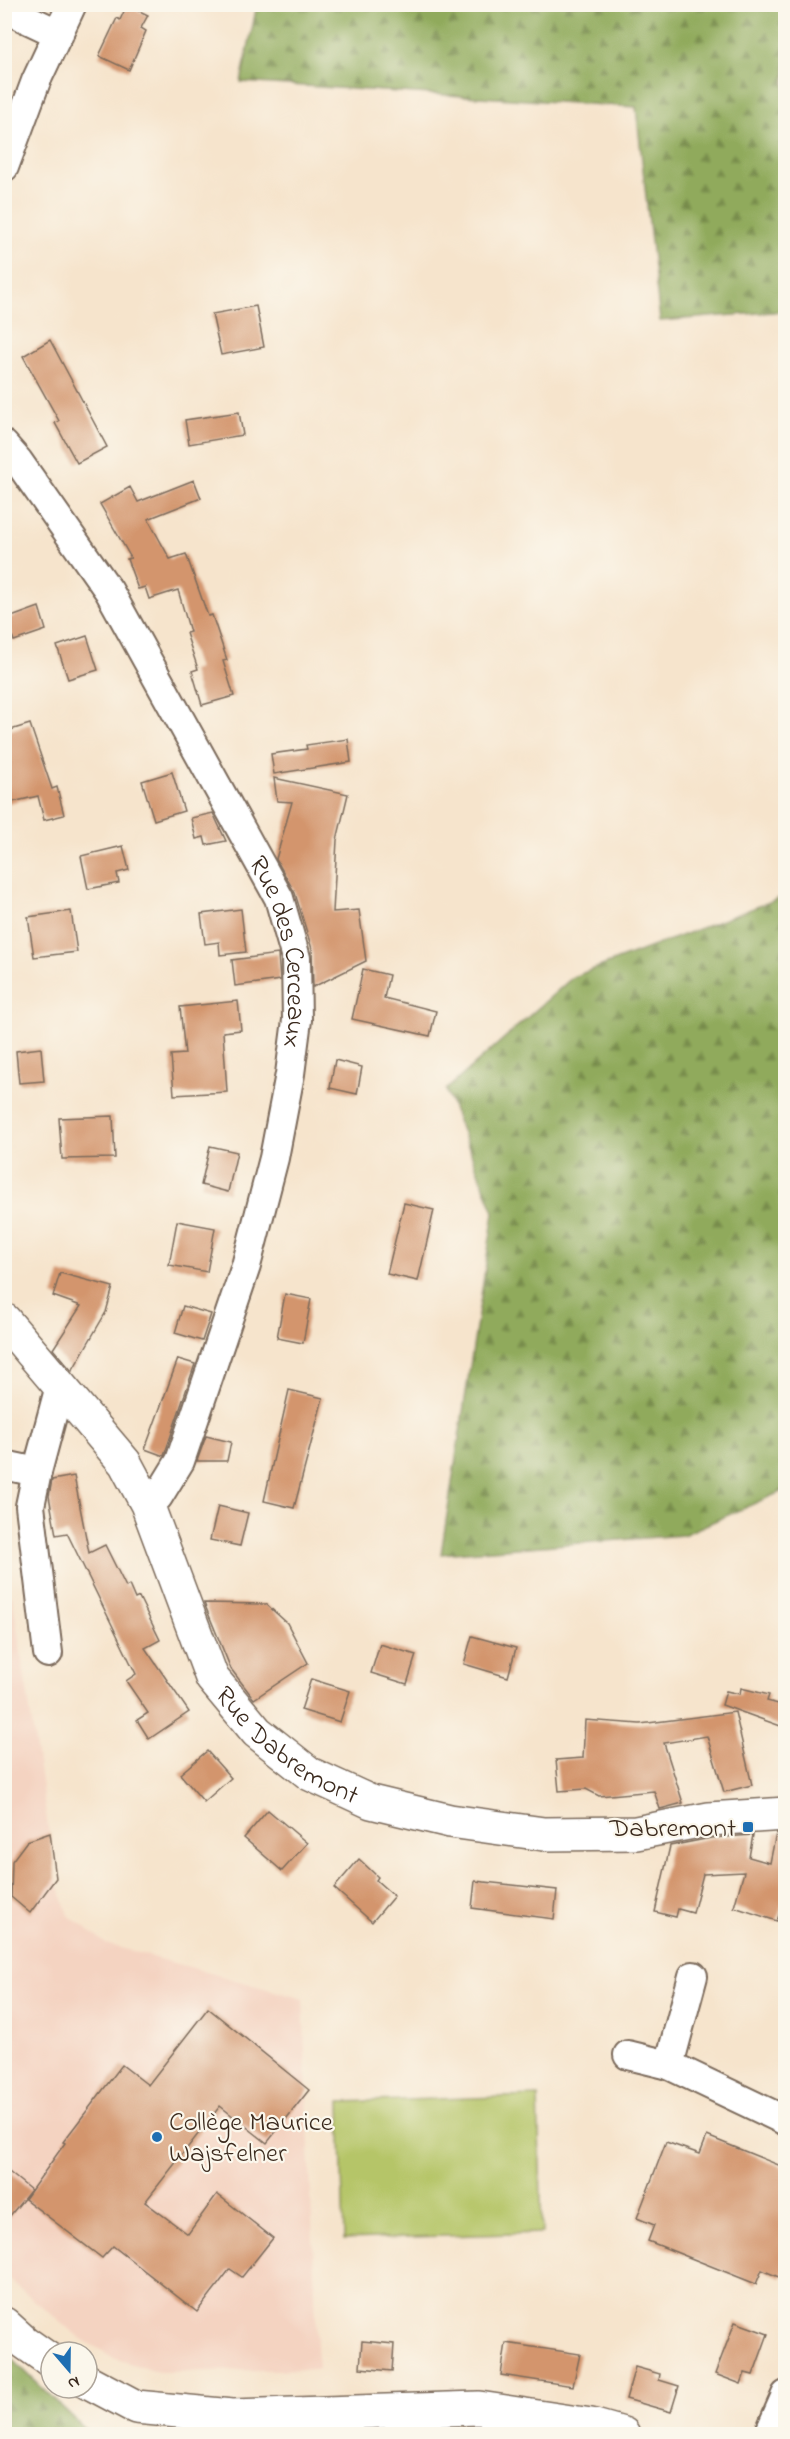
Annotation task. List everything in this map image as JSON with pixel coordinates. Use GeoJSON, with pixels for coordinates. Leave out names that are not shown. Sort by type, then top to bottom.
{"type":"FeatureCollection","features":[{"type":"Feature","properties":{"kind":"street"},"geometry":{"type":"LineString","coordinates":[[4,167],[36,81],[72,4]]}},
{"type":"Feature","properties":{"kind":"street"},"geometry":{"type":"LineString","coordinates":[[4,8],[59,34]]}},
{"type":"Feature","properties":{"kind":"street","name":"Rue des Cerceaux"},"geometry":{"type":"LineString","coordinates":[[4,445],[25,471],[109,591],[279,898],[296,958],[297,1020],[290,1074],[274,1158],[246,1266],[180,1461],[158,1497],[147,1504]]}},
{"type":"Feature","properties":{"kind":"street","name":"Rue Dabremont"},"geometry":{"type":"LineString","coordinates":[[4,1320],[124,1463],[147,1504],[212,1678],[258,1732],[310,1774],[371,1802],[450,1821],[544,1834],[636,1833],[709,1819],[786,1814]]}},
{"type":"Feature","properties":{"kind":"street"},"geometry":{"type":"LineString","coordinates":[[48,1653],[30,1506],[60,1386]]}},
{"type":"Feature","properties":{"kind":"street"},"geometry":{"type":"LineString","coordinates":[[4,1465],[37,1472]]}},
{"type":"Feature","properties":{"kind":"street"},"geometry":{"type":"LineString","coordinates":[[669,2065],[693,1976]]}},
{"type":"Feature","properties":{"kind":"street"},"geometry":{"type":"LineString","coordinates":[[628,2055],[669,2065],[786,2121]]}},
{"type":"Feature","properties":{"kind":"street"},"geometry":{"type":"LineString","coordinates":[[4,2324],[39,2353]]}},
{"type":"Feature","properties":{"kind":"street"},"geometry":{"type":"LineString","coordinates":[[99,2387],[136,2407],[232,2416],[478,2408],[591,2425],[623,2434]]}},
{"type":"Feature","properties":{"kind":"street"},"geometry":{"type":"LineString","coordinates":[[770,2434],[786,2395]]}},
{"type":"Feature","properties":{"kind":"shaded area","name":"Collège Maurice Wajsfelner"},"geometry":{"type":"Polygon","coordinates":[[[12,1595],[56,1878],[68,1915],[106,1944],[303,1999],[318,2369],[159,2372],[116,2359],[99,2349],[99,2340],[80,2338],[5,2276],[4,1597],[12,1595]]]}},
{"type":"Feature","properties":{"kind":"green space"},"geometry":{"type":"Polygon","coordinates":[[[257,5],[785,5],[785,311],[660,321],[636,107],[241,82],[257,5]]]}},
{"type":"Feature","properties":{"kind":"green space"},"geometry":{"type":"Polygon","coordinates":[[[785,896],[785,1490],[683,1535],[441,1554],[494,1212],[446,1090],[573,977],[785,896]]]}},
{"type":"Feature","properties":{"kind":"green space"},"geometry":{"type":"Polygon","coordinates":[[[538,2096],[542,2233],[344,2239],[340,2102],[538,2096]]]}},
{"type":"Feature","properties":{"kind":"green space"},"geometry":{"type":"Polygon","coordinates":[[[4,2352],[39,2385],[39,2400],[55,2400],[87,2431],[83,2434],[5,2434],[4,2352]]]}},
{"type":"Feature","properties":{"kind":"building"},"geometry":{"type":"Polygon","coordinates":[[[127,5],[148,15],[141,28],[146,31],[129,70],[99,56],[117,18],[120,20],[127,5]]]}},
{"type":"Feature","properties":{"kind":"building"},"geometry":{"type":"Polygon","coordinates":[[[256,306],[264,347],[221,355],[212,314],[256,306]]]}},
{"type":"Feature","properties":{"kind":"building"},"geometry":{"type":"Polygon","coordinates":[[[50,340],[107,447],[77,463],[55,423],[59,421],[23,356],[50,340]]]}},
{"type":"Feature","properties":{"kind":"building"},"geometry":{"type":"Polygon","coordinates":[[[239,412],[243,435],[189,444],[185,420],[239,412]]]}},
{"type":"Feature","properties":{"kind":"building"},"geometry":{"type":"Polygon","coordinates":[[[194,480],[201,498],[148,519],[170,559],[186,554],[208,616],[212,615],[227,660],[223,661],[234,696],[202,705],[192,671],[198,669],[186,633],[190,632],[178,590],[149,599],[145,587],[138,589],[127,559],[131,558],[100,504],[130,487],[138,502],[194,480]]]}},
{"type":"Feature","properties":{"kind":"building"},"geometry":{"type":"Polygon","coordinates":[[[39,607],[46,630],[14,641],[6,619],[39,607]]]}},
{"type":"Feature","properties":{"kind":"building"},"geometry":{"type":"Polygon","coordinates":[[[87,636],[98,670],[68,679],[57,646],[87,636]]]}},
{"type":"Feature","properties":{"kind":"building"},"geometry":{"type":"Polygon","coordinates":[[[30,724],[52,789],[57,787],[64,815],[44,820],[38,796],[4,804],[4,732],[30,724]]]}},
{"type":"Feature","properties":{"kind":"building"},"geometry":{"type":"Polygon","coordinates":[[[348,739],[351,762],[274,774],[271,754],[307,749],[306,745],[348,739]]]}},
{"type":"Feature","properties":{"kind":"building"},"geometry":{"type":"Polygon","coordinates":[[[172,772],[184,811],[154,820],[142,781],[172,772]]]}},
{"type":"Feature","properties":{"kind":"building"},"geometry":{"type":"Polygon","coordinates":[[[274,778],[348,794],[337,840],[333,912],[359,910],[366,961],[313,987],[312,949],[295,893],[276,859],[292,802],[277,801],[274,778]]]}},
{"type":"Feature","properties":{"kind":"building"},"geometry":{"type":"Polygon","coordinates":[[[213,813],[226,841],[206,845],[204,837],[196,839],[191,818],[213,813]]]}},
{"type":"Feature","properties":{"kind":"building"},"geometry":{"type":"Polygon","coordinates":[[[123,846],[129,870],[117,873],[119,883],[88,889],[81,856],[123,846]]]}},
{"type":"Feature","properties":{"kind":"building"},"geometry":{"type":"Polygon","coordinates":[[[241,909],[246,952],[220,955],[219,942],[205,944],[201,914],[241,909]]]}},
{"type":"Feature","properties":{"kind":"building"},"geometry":{"type":"Polygon","coordinates":[[[71,911],[77,952],[34,957],[28,917],[71,911]]]}},
{"type":"Feature","properties":{"kind":"building"},"geometry":{"type":"Polygon","coordinates":[[[278,954],[280,980],[235,986],[232,960],[278,954]]]}},
{"type":"Feature","properties":{"kind":"building"},"geometry":{"type":"Polygon","coordinates":[[[363,969],[389,975],[384,998],[436,1011],[430,1036],[352,1019],[363,969]]]}},
{"type":"Feature","properties":{"kind":"building"},"geometry":{"type":"Polygon","coordinates":[[[238,1001],[241,1030],[223,1032],[227,1092],[174,1095],[171,1055],[185,1054],[180,1007],[238,1001]]]}},
{"type":"Feature","properties":{"kind":"building"},"geometry":{"type":"Polygon","coordinates":[[[41,1048],[44,1081],[19,1083],[16,1051],[41,1048]]]}},
{"type":"Feature","properties":{"kind":"building"},"geometry":{"type":"Polygon","coordinates":[[[335,1060],[362,1067],[357,1094],[330,1088],[335,1060]]]}},
{"type":"Feature","properties":{"kind":"building"},"geometry":{"type":"Polygon","coordinates":[[[113,1116],[115,1158],[62,1159],[59,1118],[113,1116]]]}},
{"type":"Feature","properties":{"kind":"building"},"geometry":{"type":"Polygon","coordinates":[[[210,1146],[237,1152],[228,1192],[201,1185],[210,1146]]]}},
{"type":"Feature","properties":{"kind":"building"},"geometry":{"type":"Polygon","coordinates":[[[404,1203],[434,1210],[418,1281],[387,1274],[404,1203]]]}},
{"type":"Feature","properties":{"kind":"building"},"geometry":{"type":"Polygon","coordinates":[[[177,1221],[215,1228],[207,1272],[169,1265],[177,1221]]]}},
{"type":"Feature","properties":{"kind":"building"},"geometry":{"type":"Polygon","coordinates":[[[60,1273],[113,1287],[106,1312],[72,1371],[53,1349],[81,1306],[53,1296],[60,1273]]]}},
{"type":"Feature","properties":{"kind":"building"},"geometry":{"type":"Polygon","coordinates":[[[285,1294],[311,1299],[303,1343],[277,1338],[285,1294]]]}},
{"type":"Feature","properties":{"kind":"building"},"geometry":{"type":"Polygon","coordinates":[[[183,1306],[211,1314],[202,1341],[175,1333],[183,1306]]]}},
{"type":"Feature","properties":{"kind":"building"},"geometry":{"type":"Polygon","coordinates":[[[178,1359],[195,1364],[164,1456],[145,1449],[178,1359]]]}},
{"type":"Feature","properties":{"kind":"building"},"geometry":{"type":"Polygon","coordinates":[[[289,1390],[323,1398],[294,1508],[264,1501],[289,1390]]]}},
{"type":"Feature","properties":{"kind":"building"},"geometry":{"type":"Polygon","coordinates":[[[206,1436],[231,1442],[227,1461],[197,1461],[206,1436]]]}},
{"type":"Feature","properties":{"kind":"building"},"geometry":{"type":"Polygon","coordinates":[[[74,1476],[89,1553],[105,1545],[126,1587],[129,1585],[135,1599],[139,1597],[160,1640],[145,1648],[189,1712],[149,1739],[137,1720],[148,1713],[126,1681],[136,1674],[67,1533],[56,1535],[49,1496],[52,1480],[74,1476]]]}},
{"type":"Feature","properties":{"kind":"building"},"geometry":{"type":"Polygon","coordinates":[[[218,1506],[248,1513],[240,1546],[210,1540],[218,1506]]]}},
{"type":"Feature","properties":{"kind":"building"},"geometry":{"type":"Polygon","coordinates":[[[204,1603],[266,1604],[287,1623],[308,1663],[254,1699],[231,1669],[204,1603]]]}},
{"type":"Feature","properties":{"kind":"building"},"geometry":{"type":"Polygon","coordinates":[[[472,1636],[516,1648],[508,1677],[464,1664],[472,1636]]]}},
{"type":"Feature","properties":{"kind":"building"},"geometry":{"type":"Polygon","coordinates":[[[380,1644],[416,1655],[407,1684],[371,1673],[380,1644]]]}},
{"type":"Feature","properties":{"kind":"building"},"geometry":{"type":"Polygon","coordinates":[[[311,1679],[350,1691],[340,1722],[301,1710],[311,1679]]]}},
{"type":"Feature","properties":{"kind":"building"},"geometry":{"type":"Polygon","coordinates":[[[741,1688],[769,1695],[767,1701],[786,1706],[786,1728],[722,1705],[726,1691],[740,1694],[741,1688]]]}},
{"type":"Feature","properties":{"kind":"building"},"geometry":{"type":"Polygon","coordinates":[[[735,1712],[752,1785],[724,1792],[707,1736],[664,1743],[683,1803],[660,1809],[654,1791],[599,1796],[586,1789],[559,1791],[556,1760],[583,1758],[585,1720],[640,1724],[735,1712]]]}},
{"type":"Feature","properties":{"kind":"building"},"geometry":{"type":"Polygon","coordinates":[[[207,1751],[231,1778],[204,1802],[180,1774],[207,1751]]]}},
{"type":"Feature","properties":{"kind":"building"},"geometry":{"type":"Polygon","coordinates":[[[268,1810],[307,1843],[282,1871],[244,1838],[268,1810]]]}},
{"type":"Feature","properties":{"kind":"building"},"geometry":{"type":"Polygon","coordinates":[[[50,1833],[56,1878],[30,1913],[11,1897],[12,1861],[27,1841],[50,1833]]]}},
{"type":"Feature","properties":{"kind":"building"},"geometry":{"type":"Polygon","coordinates":[[[776,1833],[786,1833],[786,1907],[782,1906],[777,1921],[734,1907],[744,1872],[703,1874],[693,1913],[678,1909],[676,1917],[655,1912],[670,1846],[711,1838],[753,1835],[749,1857],[770,1863],[776,1833]]]}},
{"type":"Feature","properties":{"kind":"building"},"geometry":{"type":"Polygon","coordinates":[[[359,1859],[378,1877],[376,1880],[394,1896],[372,1922],[334,1888],[359,1859]]]}},
{"type":"Feature","properties":{"kind":"building"},"geometry":{"type":"Polygon","coordinates":[[[475,1881],[557,1890],[554,1919],[472,1908],[475,1881]]]}},
{"type":"Feature","properties":{"kind":"building"},"geometry":{"type":"Polygon","coordinates":[[[208,2008],[309,2090],[267,2143],[220,2106],[145,2202],[188,2234],[217,2194],[273,2238],[242,2277],[230,2269],[197,2312],[113,2246],[102,2258],[25,2199],[65,2143],[63,2142],[122,2065],[148,2085],[208,2008]]]}},
{"type":"Feature","properties":{"kind":"building"},"geometry":{"type":"Polygon","coordinates":[[[707,2136],[786,2168],[786,2266],[781,2278],[762,2270],[756,2284],[648,2241],[654,2225],[637,2218],[666,2142],[700,2154],[707,2136]]]}},
{"type":"Feature","properties":{"kind":"building"},"geometry":{"type":"Polygon","coordinates":[[[4,2168],[31,2190],[4,2223],[4,2168]]]}},
{"type":"Feature","properties":{"kind":"building"},"geometry":{"type":"Polygon","coordinates":[[[735,2322],[768,2334],[753,2375],[745,2373],[741,2384],[715,2374],[735,2322]]]}},
{"type":"Feature","properties":{"kind":"building"},"geometry":{"type":"Polygon","coordinates":[[[362,2341],[394,2344],[392,2371],[360,2368],[362,2341]]]}},
{"type":"Feature","properties":{"kind":"building"},"geometry":{"type":"Polygon","coordinates":[[[506,2343],[580,2354],[573,2386],[501,2375],[506,2343]]]}},
{"type":"Feature","properties":{"kind":"building"},"geometry":{"type":"Polygon","coordinates":[[[635,2367],[660,2374],[659,2380],[679,2386],[671,2412],[626,2399],[635,2367]]]}},
{"type":"Feature","properties":{"kind":"place","name":"Dabremont"},"geometry":{"type":"Point","coordinates":[748,1827]}},
{"type":"Feature","properties":{"kind":"place","name":"Collège Maurice Wajsfelner"},"geometry":{"type":"Point","coordinates":[157,2137]}}]}
